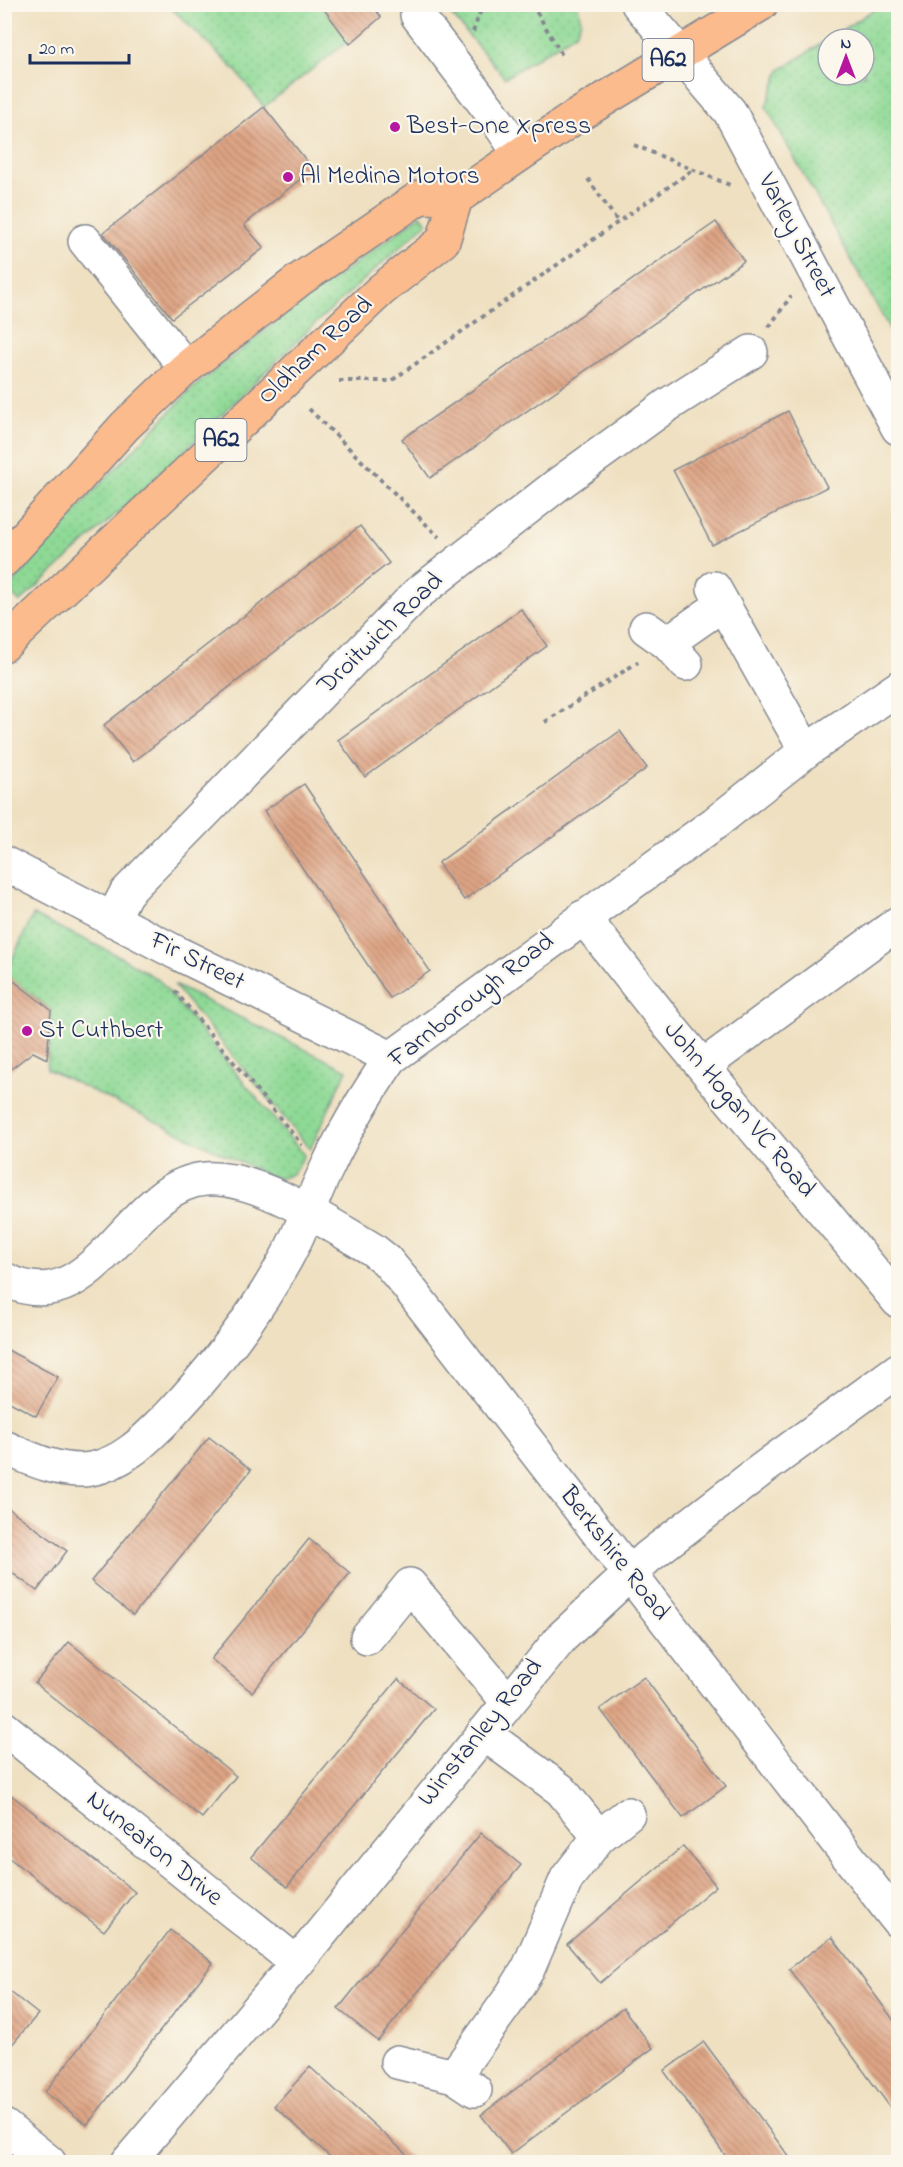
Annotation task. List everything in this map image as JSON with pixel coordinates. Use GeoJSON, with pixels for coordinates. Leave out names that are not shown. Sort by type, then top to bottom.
{"type":"FeatureCollection","features":[{"type":"Feature","properties":{"kind":"highway","name":"A62"},"geometry":{"type":"LineString","coordinates":[[456,198],[520,154],[761,4]]}},
{"type":"Feature","properties":{"kind":"highway"},"geometry":{"type":"LineString","coordinates":[[4,560],[125,426],[186,368],[299,280],[420,197],[456,198]]}},
{"type":"Feature","properties":{"kind":"highway","name":"Oldham Road"},"geometry":{"type":"LineString","coordinates":[[4,645],[381,290],[443,241],[456,198]]}},
{"type":"Feature","properties":{"kind":"street","name":"Varley Street"},"geometry":{"type":"LineString","coordinates":[[639,4],[678,54],[730,112],[898,428]]}},
{"type":"Feature","properties":{"kind":"street"},"geometry":{"type":"LineString","coordinates":[[417,15],[520,154]]}},
{"type":"Feature","properties":{"kind":"street"},"geometry":{"type":"LineString","coordinates":[[85,241],[186,368]]}},
{"type":"Feature","properties":{"kind":"street","name":"Droitwich Road"},"geometry":{"type":"LineString","coordinates":[[112,920],[126,893],[417,594],[557,485],[666,406],[752,352]]}},
{"type":"Feature","properties":{"kind":"street"},"geometry":{"type":"LineString","coordinates":[[666,645],[719,596],[806,752]]}},
{"type":"Feature","properties":{"kind":"street","name":"Farnborough Road"},"geometry":{"type":"LineString","coordinates":[[4,1447],[54,1466],[73,1470],[107,1465],[136,1447],[185,1399],[251,1314],[288,1254],[327,1167],[366,1094],[391,1058],[715,823],[806,752],[898,688]]}},
{"type":"Feature","properties":{"kind":"street","name":"Fir Street"},"geometry":{"type":"LineString","coordinates":[[4,863],[177,953],[391,1058]]}},
{"type":"Feature","properties":{"kind":"street","name":"John Hogan VC Road"},"geometry":{"type":"LineString","coordinates":[[583,917],[898,1301]]}},
{"type":"Feature","properties":{"kind":"street"},"geometry":{"type":"LineString","coordinates":[[703,1066],[898,923]]}},
{"type":"Feature","properties":{"kind":"street","name":"Berkshire Road"},"geometry":{"type":"LineString","coordinates":[[4,1279],[25,1288],[38,1290],[69,1282],[94,1264],[153,1207],[188,1182],[206,1179],[247,1186],[307,1213],[386,1260],[898,1920]]}},
{"type":"Feature","properties":{"kind":"street","name":"Winstanley Road"},"geometry":{"type":"LineString","coordinates":[[128,2163],[297,1963],[562,1637],[629,1573],[761,1470],[898,1370]]}},
{"type":"Feature","properties":{"kind":"street"},"geometry":{"type":"LineString","coordinates":[[367,1638],[410,1585],[508,1702]]}},
{"type":"Feature","properties":{"kind":"street"},"geometry":{"type":"LineString","coordinates":[[483,1733],[561,1790],[600,1837]]}},
{"type":"Feature","properties":{"kind":"street","name":"Nuneaton Drive"},"geometry":{"type":"LineString","coordinates":[[7,1735],[297,1963]]}},
{"type":"Feature","properties":{"kind":"street"},"geometry":{"type":"LineString","coordinates":[[397,2062],[465,2083],[520,1983],[567,1878],[600,1837],[628,1814]]}},
{"type":"Feature","properties":{"kind":"street"},"geometry":{"type":"LineString","coordinates":[[4,2126],[49,2163]]}},
{"type":"Feature","properties":{"kind":"path"},"geometry":{"type":"LineString","coordinates":[[471,36],[483,4]]}},
{"type":"Feature","properties":{"kind":"path"},"geometry":{"type":"LineString","coordinates":[[532,4],[562,55]]}},
{"type":"Feature","properties":{"kind":"path"},"geometry":{"type":"LineString","coordinates":[[634,145],[732,186]]}},
{"type":"Feature","properties":{"kind":"path"},"geometry":{"type":"LineString","coordinates":[[339,381],[391,381],[694,170]]}},
{"type":"Feature","properties":{"kind":"path"},"geometry":{"type":"LineString","coordinates":[[588,179],[618,222]]}},
{"type":"Feature","properties":{"kind":"path"},"geometry":{"type":"LineString","coordinates":[[752,352],[796,289]]}},
{"type":"Feature","properties":{"kind":"path"},"geometry":{"type":"LineString","coordinates":[[309,409],[462,559]]}},
{"type":"Feature","properties":{"kind":"path"},"geometry":{"type":"LineString","coordinates":[[545,722],[666,645]]}},
{"type":"Feature","properties":{"kind":"path"},"geometry":{"type":"LineString","coordinates":[[177,953],[166,981],[311,1155],[327,1167]]}},
{"type":"Feature","properties":{"kind":"green space"},"geometry":{"type":"Polygon","coordinates":[[[168,5],[329,5],[355,36],[264,107],[236,71],[168,5]]]}},
{"type":"Feature","properties":{"kind":"green space"},"geometry":{"type":"Polygon","coordinates":[[[443,5],[578,5],[581,21],[576,33],[505,78],[443,5]]]}},
{"type":"Feature","properties":{"kind":"green space"},"geometry":{"type":"Polygon","coordinates":[[[881,5],[898,5],[898,344],[766,107],[780,70],[816,47],[816,87],[876,87],[876,27],[847,27],[881,5]]]}},
{"type":"Feature","properties":{"kind":"green space"},"geometry":{"type":"Polygon","coordinates":[[[421,215],[427,223],[309,329],[174,461],[20,602],[7,591],[89,496],[193,388],[281,318],[421,215]]]}},
{"type":"Feature","properties":{"kind":"green space"},"geometry":{"type":"Polygon","coordinates":[[[33,915],[119,956],[159,980],[304,1155],[293,1173],[285,1177],[273,1178],[47,1069],[51,1010],[9,977],[8,968],[33,915]]]}},
{"type":"Feature","properties":{"kind":"green space"},"geometry":{"type":"Polygon","coordinates":[[[174,985],[347,1070],[310,1149],[174,985]]]}},
{"type":"Feature","properties":{"kind":"building"},"geometry":{"type":"Polygon","coordinates":[[[320,4],[371,4],[381,17],[350,44],[320,4]]]}},
{"type":"Feature","properties":{"kind":"building"},"geometry":{"type":"Polygon","coordinates":[[[264,107],[313,169],[244,225],[264,248],[172,318],[103,233],[264,107]]]}},
{"type":"Feature","properties":{"kind":"building"},"geometry":{"type":"Polygon","coordinates":[[[716,222],[744,261],[430,478],[402,439],[716,222]]]}},
{"type":"Feature","properties":{"kind":"building"},"geometry":{"type":"Polygon","coordinates":[[[788,411],[827,487],[712,545],[673,470],[788,411]]]}},
{"type":"Feature","properties":{"kind":"building"},"geometry":{"type":"Polygon","coordinates":[[[360,526],[389,563],[133,762],[104,725],[360,526]]]}},
{"type":"Feature","properties":{"kind":"building"},"geometry":{"type":"Polygon","coordinates":[[[521,609],[547,646],[365,777],[338,740],[521,609]]]}},
{"type":"Feature","properties":{"kind":"building"},"geometry":{"type":"Polygon","coordinates":[[[620,731],[647,768],[464,900],[438,863],[620,731]]]}},
{"type":"Feature","properties":{"kind":"building"},"geometry":{"type":"Polygon","coordinates":[[[304,784],[430,971],[390,998],[264,811],[304,784]]]}},
{"type":"Feature","properties":{"kind":"building","name":"St Cuthbert"},"geometry":{"type":"Polygon","coordinates":[[[4,964],[8,964],[9,977],[51,1010],[47,1059],[33,1052],[7,1072],[7,1085],[4,964]]]}},
{"type":"Feature","properties":{"kind":"building"},"geometry":{"type":"Polygon","coordinates":[[[4,1348],[58,1377],[36,1416],[4,1399],[4,1348]]]}},
{"type":"Feature","properties":{"kind":"building"},"geometry":{"type":"Polygon","coordinates":[[[209,1437],[251,1470],[133,1615],[91,1581],[209,1437]]]}},
{"type":"Feature","properties":{"kind":"building"},"geometry":{"type":"Polygon","coordinates":[[[4,1505],[67,1551],[37,1591],[4,1567],[4,1505]]]}},
{"type":"Feature","properties":{"kind":"building"},"geometry":{"type":"Polygon","coordinates":[[[309,1539],[350,1573],[252,1692],[211,1659],[309,1539]]]}},
{"type":"Feature","properties":{"kind":"building"},"geometry":{"type":"Polygon","coordinates":[[[69,1642],[236,1776],[202,1818],[35,1683],[69,1642]]]}},
{"type":"Feature","properties":{"kind":"building"},"geometry":{"type":"Polygon","coordinates":[[[644,1677],[726,1786],[683,1818],[600,1709],[644,1677]]]}},
{"type":"Feature","properties":{"kind":"building"},"geometry":{"type":"Polygon","coordinates":[[[398,1679],[434,1709],[287,1887],[251,1857],[398,1679]]]}},
{"type":"Feature","properties":{"kind":"building"},"geometry":{"type":"Polygon","coordinates":[[[6,1791],[135,1892],[104,1931],[4,1854],[6,1791]]]}},
{"type":"Feature","properties":{"kind":"building"},"geometry":{"type":"Polygon","coordinates":[[[481,1833],[521,1865],[378,2041],[338,2009],[481,1833]]]}},
{"type":"Feature","properties":{"kind":"building"},"geometry":{"type":"Polygon","coordinates":[[[683,1846],[716,1886],[600,1983],[567,1944],[683,1846]]]}},
{"type":"Feature","properties":{"kind":"building"},"geometry":{"type":"Polygon","coordinates":[[[170,1930],[213,1963],[87,2125],[45,2092],[170,1930]]]}},
{"type":"Feature","properties":{"kind":"building"},"geometry":{"type":"Polygon","coordinates":[[[832,1937],[898,2026],[898,2118],[789,1969],[832,1937]]]}},
{"type":"Feature","properties":{"kind":"building"},"geometry":{"type":"Polygon","coordinates":[[[4,1987],[38,2014],[4,2054],[4,1987]]]}},
{"type":"Feature","properties":{"kind":"building"},"geometry":{"type":"Polygon","coordinates":[[[623,2008],[653,2048],[511,2154],[481,2115],[623,2008]]]}},
{"type":"Feature","properties":{"kind":"building"},"geometry":{"type":"Polygon","coordinates":[[[704,2042],[793,2162],[730,2162],[664,2071],[704,2042]]]}},
{"type":"Feature","properties":{"kind":"building"},"geometry":{"type":"Polygon","coordinates":[[[310,2067],[415,2162],[336,2162],[274,2106],[310,2067]]]}},
{"type":"Feature","properties":{"kind":"place","name":"Best-One Xpress"},"geometry":{"type":"Point","coordinates":[395,127]}},
{"type":"Feature","properties":{"kind":"place","name":"Al Medina Motors"},"geometry":{"type":"Point","coordinates":[288,177]}},
{"type":"Feature","properties":{"kind":"place","name":"St Cuthbert"},"geometry":{"type":"Point","coordinates":[27,1031]}}]}
